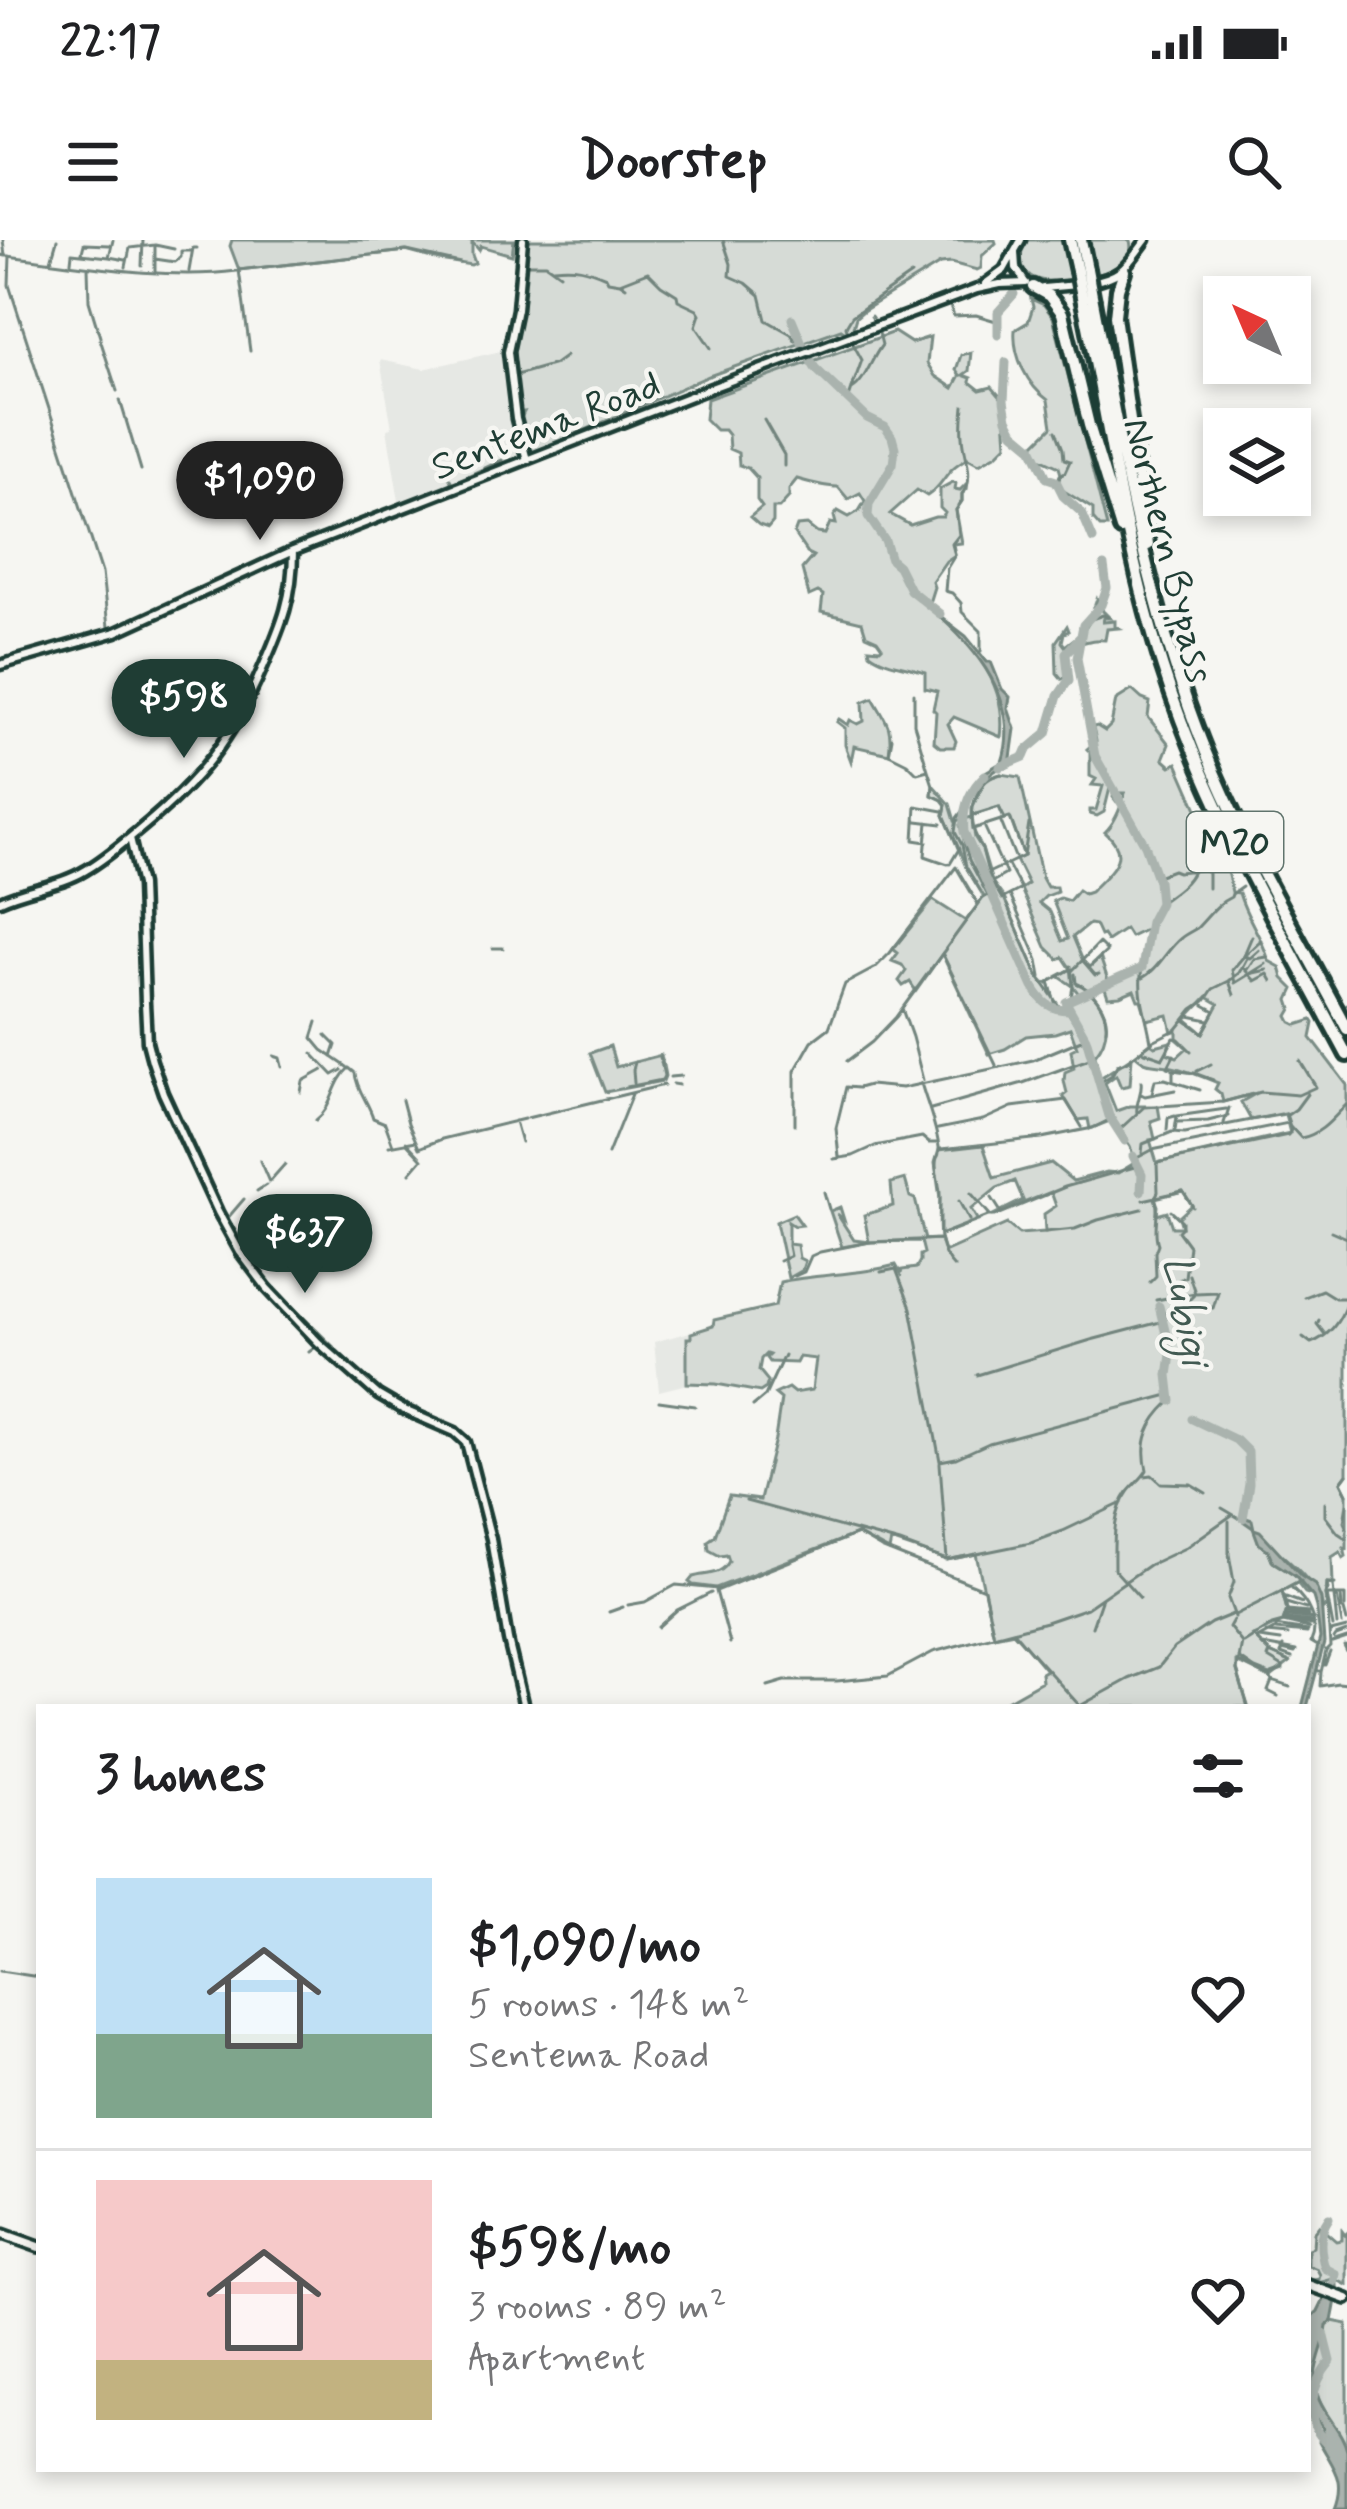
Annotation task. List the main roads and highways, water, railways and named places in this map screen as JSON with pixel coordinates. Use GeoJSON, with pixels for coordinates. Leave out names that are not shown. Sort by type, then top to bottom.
{"type":"FeatureCollection","features":[{"type":"Feature","properties":{"kind":"highway","name":"Northern Bypass"},"geometry":{"type":"LineString","coordinates":[[1070,240],[1082,270]]}},
{"type":"Feature","properties":{"kind":"highway","name":"Northern Bypass"},"geometry":{"type":"LineString","coordinates":[[1081,240],[1088,302],[1170,689],[1208,787],[1347,1055]]}},
{"type":"Feature","properties":{"kind":"highway"},"geometry":{"type":"LineString","coordinates":[[1124,271],[1115,316],[1153,616]]}},
{"type":"Feature","properties":{"kind":"highway"},"geometry":{"type":"LineString","coordinates":[[1029,285],[1049,296],[1062,313],[1090,425],[1153,616]]}},
{"type":"Feature","properties":{"kind":"highway","name":"Northern Bypass"},"geometry":{"type":"LineString","coordinates":[[1153,616],[1208,757],[1347,1029]]}},
{"type":"Feature","properties":{"kind":"main road"},"geometry":{"type":"LineString","coordinates":[[0,2234],[36,2247]]}},
{"type":"Feature","properties":{"kind":"main road"},"geometry":{"type":"LineString","coordinates":[[1311,2285],[1343,2298]]}},
{"type":"Feature","properties":{"kind":"waterway"},"geometry":{"type":"LineString","coordinates":[[3,240],[5,256]]}},
{"type":"Feature","properties":{"kind":"waterway"},"geometry":{"type":"LineString","coordinates":[[51,261],[57,240]]}},
{"type":"Feature","properties":{"kind":"waterway"},"geometry":{"type":"LineString","coordinates":[[113,240],[109,257],[126,260]]}},
{"type":"Feature","properties":{"kind":"waterway"},"geometry":{"type":"LineString","coordinates":[[142,266],[143,240]]}},
{"type":"Feature","properties":{"kind":"waterway"},"geometry":{"type":"LineString","coordinates":[[515,292],[520,240]]}},
{"type":"Feature","properties":{"kind":"waterway"},"geometry":{"type":"LineString","coordinates":[[723,240],[730,276],[760,295],[766,320],[795,340],[801,339]]}},
{"type":"Feature","properties":{"kind":"waterway"},"geometry":{"type":"LineString","coordinates":[[82,252],[84,244],[109,245]]}},
{"type":"Feature","properties":{"kind":"waterway"},"geometry":{"type":"LineString","coordinates":[[155,247],[155,272]]}},
{"type":"Feature","properties":{"kind":"waterway"},"geometry":{"type":"LineString","coordinates":[[126,267],[130,248],[174,249]]}},
{"type":"Feature","properties":{"kind":"waterway"},"geometry":{"type":"LineString","coordinates":[[189,271],[193,248],[197,248]]}},
{"type":"Feature","properties":{"kind":"waterway"},"geometry":{"type":"LineString","coordinates":[[155,259],[175,262],[181,251],[192,251]]}},
{"type":"Feature","properties":{"kind":"waterway"},"geometry":{"type":"LineString","coordinates":[[250,351],[239,270],[407,251],[460,263]]}},
{"type":"Feature","properties":{"kind":"waterway"},"geometry":{"type":"LineString","coordinates":[[71,262],[72,253],[109,257]]}},
{"type":"Feature","properties":{"kind":"waterway"},"geometry":{"type":"LineString","coordinates":[[0,255],[149,273],[237,271]]}},
{"type":"Feature","properties":{"kind":"waterway"},"geometry":{"type":"LineString","coordinates":[[10,256],[9,285],[102,573],[108,627]]}},
{"type":"Feature","properties":{"kind":"waterway"},"geometry":{"type":"LineString","coordinates":[[525,264],[546,264],[560,274]]}},
{"type":"Feature","properties":{"kind":"waterway"},"geometry":{"type":"LineString","coordinates":[[88,267],[89,301],[100,337]]}},
{"type":"Feature","properties":{"kind":"waterway"},"geometry":{"type":"LineString","coordinates":[[553,268],[586,270],[626,287]]}},
{"type":"Feature","properties":{"kind":"waterway"},"geometry":{"type":"LineString","coordinates":[[620,283],[648,272],[678,300],[697,309],[696,326],[711,348]]}},
{"type":"Feature","properties":{"kind":"waterway"},"geometry":{"type":"LineString","coordinates":[[848,333],[852,316],[911,275]]}},
{"type":"Feature","properties":{"kind":"waterway"},"geometry":{"type":"LineString","coordinates":[[520,321],[522,294]]}},
{"type":"Feature","properties":{"kind":"waterway"},"geometry":{"type":"LineString","coordinates":[[998,335],[998,312],[1014,294]]}},
{"type":"Feature","properties":{"kind":"waterway"},"geometry":{"type":"LineString","coordinates":[[950,306],[954,316],[996,321]]}},
{"type":"Feature","properties":{"kind":"waterway"},"geometry":{"type":"LineString","coordinates":[[871,316],[875,322]]}},
{"type":"Feature","properties":{"kind":"waterway","name":"Lubigi"},"geometry":{"type":"LineString","coordinates":[[792,319],[804,348]]}},
{"type":"Feature","properties":{"kind":"waterway"},"geometry":{"type":"LineString","coordinates":[[849,398],[882,345],[878,329]]}},
{"type":"Feature","properties":{"kind":"waterway"},"geometry":{"type":"LineString","coordinates":[[514,337],[515,383]]}},
{"type":"Feature","properties":{"kind":"waterway"},"geometry":{"type":"LineString","coordinates":[[100,339],[117,391]]}},
{"type":"Feature","properties":{"kind":"waterway"},"geometry":{"type":"LineString","coordinates":[[851,340],[862,360],[852,388]]}},
{"type":"Feature","properties":{"kind":"waterway"},"geometry":{"type":"LineString","coordinates":[[516,375],[566,356]]}},
{"type":"Feature","properties":{"kind":"waterway","name":"Lubigi"},"geometry":{"type":"LineString","coordinates":[[808,356],[815,368],[892,437],[893,464],[869,504],[868,516],[910,590],[940,614]]}},
{"type":"Feature","properties":{"kind":"waterway"},"geometry":{"type":"LineString","coordinates":[[1006,362],[1007,419],[1032,447],[1047,478],[1056,481],[1064,497],[1082,513],[1093,539]]}},
{"type":"Feature","properties":{"kind":"waterway"},"geometry":{"type":"LineString","coordinates":[[120,400],[141,470]]}},
{"type":"Feature","properties":{"kind":"waterway"},"geometry":{"type":"LineString","coordinates":[[964,406],[968,480],[956,510],[959,535],[952,544],[955,555],[947,568],[945,591],[952,593],[981,631],[981,651]]}},
{"type":"Feature","properties":{"kind":"waterway"},"geometry":{"type":"LineString","coordinates":[[764,420],[784,455],[784,466]]}},
{"type":"Feature","properties":{"kind":"waterway"},"geometry":{"type":"LineString","coordinates":[[1056,431],[1064,459],[1070,461],[1058,486]]}},
{"type":"Feature","properties":{"kind":"waterway"},"geometry":{"type":"LineString","coordinates":[[450,479],[452,483],[502,460]]}},
{"type":"Feature","properties":{"kind":"waterway"},"geometry":{"type":"LineString","coordinates":[[1104,566],[1107,588],[1101,605],[1083,625],[1077,658],[1095,756],[1145,845],[1160,903],[1150,922],[1142,968],[1066,1002],[1086,1038],[1109,1116],[1125,1141]]}},
{"type":"Feature","properties":{"kind":"waterway"},"geometry":{"type":"LineString","coordinates":[[1086,621],[1108,617]]}},
{"type":"Feature","properties":{"kind":"waterway","name":"Lubigi"},"geometry":{"type":"LineString","coordinates":[[1000,767],[1024,757],[1047,733],[1058,696],[1069,680],[1066,653],[1080,637]]}},
{"type":"Feature","properties":{"kind":"waterway"},"geometry":{"type":"LineString","coordinates":[[914,693],[914,724],[928,770]]}},
{"type":"Feature","properties":{"kind":"waterway"},"geometry":{"type":"LineString","coordinates":[[892,738],[889,754],[917,773],[928,770],[932,795],[946,805],[944,815],[959,849],[950,864]]}},
{"type":"Feature","properties":{"kind":"waterway"},"geometry":{"type":"LineString","coordinates":[[973,829],[976,795],[1001,774]]}},
{"type":"Feature","properties":{"kind":"waterway","name":"Lubigi"},"geometry":{"type":"LineString","coordinates":[[985,775],[968,801],[964,832],[1033,987],[1047,1004],[1068,1010]]}},
{"type":"Feature","properties":{"kind":"waterway"},"geometry":{"type":"LineString","coordinates":[[927,842],[914,840],[916,806],[943,811]]}},
{"type":"Feature","properties":{"kind":"waterway"},"geometry":{"type":"LineString","coordinates":[[966,806],[957,818],[955,832],[966,867],[980,890]]}},
{"type":"Feature","properties":{"kind":"waterway"},"geometry":{"type":"LineString","coordinates":[[973,815],[999,807],[1004,817]]}},
{"type":"Feature","properties":{"kind":"waterway"},"geometry":{"type":"LineString","coordinates":[[988,873],[973,829],[1010,817],[1024,856]]}},
{"type":"Feature","properties":{"kind":"waterway"},"geometry":{"type":"LineString","coordinates":[[917,821],[942,824]]}},
{"type":"Feature","properties":{"kind":"waterway"},"geometry":{"type":"LineString","coordinates":[[928,822],[925,856],[948,864]]}},
{"type":"Feature","properties":{"kind":"waterway"},"geometry":{"type":"LineString","coordinates":[[1001,822],[1015,857]]}},
{"type":"Feature","properties":{"kind":"waterway"},"geometry":{"type":"LineString","coordinates":[[988,884],[992,882],[988,873],[1024,856],[1029,824]]}},
{"type":"Feature","properties":{"kind":"waterway"},"geometry":{"type":"LineString","coordinates":[[960,825],[969,860],[987,894]]}},
{"type":"Feature","properties":{"kind":"waterway"},"geometry":{"type":"LineString","coordinates":[[985,828],[1006,874],[992,882],[996,890]]}},
{"type":"Feature","properties":{"kind":"waterway"},"geometry":{"type":"LineString","coordinates":[[998,892],[1002,899],[1021,889],[1008,865]]}},
{"type":"Feature","properties":{"kind":"waterway"},"geometry":{"type":"LineString","coordinates":[[795,1124],[795,1071],[812,1041],[829,1028],[845,984],[875,968],[890,953],[956,867],[978,904]]}},
{"type":"Feature","properties":{"kind":"waterway"},"geometry":{"type":"LineString","coordinates":[[1157,879],[1173,870],[1205,869],[1208,888]]}},
{"type":"Feature","properties":{"kind":"waterway"},"geometry":{"type":"LineString","coordinates":[[1160,903],[1193,871]]}},
{"type":"Feature","properties":{"kind":"waterway"},"geometry":{"type":"LineString","coordinates":[[1140,979],[1242,887]]}},
{"type":"Feature","properties":{"kind":"waterway"},"geometry":{"type":"LineString","coordinates":[[847,1061],[896,1017],[982,899],[992,893]]}},
{"type":"Feature","properties":{"kind":"waterway"},"geometry":{"type":"LineString","coordinates":[[1010,895],[1041,977]]}},
{"type":"Feature","properties":{"kind":"waterway"},"geometry":{"type":"LineString","coordinates":[[1007,905],[1038,976],[1062,1010]]}},
{"type":"Feature","properties":{"kind":"waterway"},"geometry":{"type":"LineString","coordinates":[[1244,955],[1252,936]]}},
{"type":"Feature","properties":{"kind":"waterway"},"geometry":{"type":"LineString","coordinates":[[1245,955],[1261,940]]}},
{"type":"Feature","properties":{"kind":"waterway"},"geometry":{"type":"LineString","coordinates":[[1072,971],[1099,943],[1107,951],[1089,968]]}},
{"type":"Feature","properties":{"kind":"waterway"},"geometry":{"type":"LineString","coordinates":[[493,948],[503,948]]}},
{"type":"Feature","properties":{"kind":"waterway"},"geometry":{"type":"LineString","coordinates":[[1259,950],[1250,958],[1244,956],[1232,970],[1235,983],[1266,964]]}},
{"type":"Feature","properties":{"kind":"waterway"},"geometry":{"type":"LineString","coordinates":[[943,955],[996,1065]]}},
{"type":"Feature","properties":{"kind":"waterway"},"geometry":{"type":"LineString","coordinates":[[1242,967],[1246,971],[1254,959],[1267,957]]}},
{"type":"Feature","properties":{"kind":"waterway"},"geometry":{"type":"LineString","coordinates":[[1099,1083],[1117,1065],[1177,1029],[1213,989],[1239,973],[1247,958]]}},
{"type":"Feature","properties":{"kind":"waterway"},"geometry":{"type":"LineString","coordinates":[[1084,962],[1099,974]]}},
{"type":"Feature","properties":{"kind":"waterway"},"geometry":{"type":"LineString","coordinates":[[1071,966],[1071,998]]}},
{"type":"Feature","properties":{"kind":"waterway"},"geometry":{"type":"LineString","coordinates":[[1142,968],[1151,1042]]}},
{"type":"Feature","properties":{"kind":"waterway"},"geometry":{"type":"LineString","coordinates":[[1053,996],[1049,982],[1071,969]]}},
{"type":"Feature","properties":{"kind":"waterway"},"geometry":{"type":"LineString","coordinates":[[1249,974],[1267,970]]}},
{"type":"Feature","properties":{"kind":"waterway"},"geometry":{"type":"LineString","coordinates":[[1246,971],[1255,981],[1268,974],[1272,981]]}},
{"type":"Feature","properties":{"kind":"waterway"},"geometry":{"type":"LineString","coordinates":[[1075,974],[1076,983],[1102,1008],[1106,1029]]}},
{"type":"Feature","properties":{"kind":"waterway"},"geometry":{"type":"LineString","coordinates":[[1229,981],[1234,995]]}},
{"type":"Feature","properties":{"kind":"waterway"},"geometry":{"type":"LineString","coordinates":[[1343,1006],[1347,1004]]}},
{"type":"Feature","properties":{"kind":"waterway"},"geometry":{"type":"LineString","coordinates":[[1185,1020],[1203,1033],[1215,1011],[1204,1005]]}},
{"type":"Feature","properties":{"kind":"waterway"},"geometry":{"type":"LineString","coordinates":[[902,1009],[923,1080]]}},
{"type":"Feature","properties":{"kind":"waterway"},"geometry":{"type":"LineString","coordinates":[[1189,1016],[1209,1020]]}},
{"type":"Feature","properties":{"kind":"waterway"},"geometry":{"type":"LineString","coordinates":[[317,1022],[312,1038],[347,1067]]}},
{"type":"Feature","properties":{"kind":"waterway"},"geometry":{"type":"LineString","coordinates":[[326,1035],[336,1045],[332,1057]]}},
{"type":"Feature","properties":{"kind":"waterway"},"geometry":{"type":"LineString","coordinates":[[839,1157],[836,1128],[846,1087],[902,1088],[1033,1060],[1086,1038]]}},
{"type":"Feature","properties":{"kind":"waterway"},"geometry":{"type":"LineString","coordinates":[[1142,1051],[1163,1058],[1174,1038],[1191,1051]]}},
{"type":"Feature","properties":{"kind":"waterway"},"geometry":{"type":"LineString","coordinates":[[313,1054],[333,1075],[342,1070]]}},
{"type":"Feature","properties":{"kind":"waterway"},"geometry":{"type":"LineString","coordinates":[[1171,1068],[1174,1055]]}},
{"type":"Feature","properties":{"kind":"waterway"},"geometry":{"type":"LineString","coordinates":[[274,1056],[282,1066]]}},
{"type":"Feature","properties":{"kind":"waterway"},"geometry":{"type":"LineString","coordinates":[[627,1087],[662,1080],[660,1057]]}},
{"type":"Feature","properties":{"kind":"waterway"},"geometry":{"type":"LineString","coordinates":[[931,1109],[1092,1058]]}},
{"type":"Feature","properties":{"kind":"waterway"},"geometry":{"type":"LineString","coordinates":[[1119,1130],[1144,1107],[1223,1102],[1261,1092],[1298,1095],[1316,1087],[1300,1061]]}},
{"type":"Feature","properties":{"kind":"waterway"},"geometry":{"type":"LineString","coordinates":[[634,1083],[635,1062]]}},
{"type":"Feature","properties":{"kind":"waterway"},"geometry":{"type":"LineString","coordinates":[[1197,1071],[1211,1064]]}},
{"type":"Feature","properties":{"kind":"waterway"},"geometry":{"type":"LineString","coordinates":[[316,1120],[349,1068],[373,1118],[385,1123],[393,1145]]}},
{"type":"Feature","properties":{"kind":"waterway"},"geometry":{"type":"LineString","coordinates":[[301,1092],[303,1081],[323,1070]]}},
{"type":"Feature","properties":{"kind":"waterway"},"geometry":{"type":"LineString","coordinates":[[1173,1080],[1173,1070],[1213,1080]]}},
{"type":"Feature","properties":{"kind":"waterway"},"geometry":{"type":"LineString","coordinates":[[670,1077],[681,1076]]}},
{"type":"Feature","properties":{"kind":"waterway"},"geometry":{"type":"LineString","coordinates":[[1152,1093],[1155,1080],[1165,1079],[1200,1090]]}},
{"type":"Feature","properties":{"kind":"waterway"},"geometry":{"type":"LineString","coordinates":[[1137,1113],[1141,1081]]}},
{"type":"Feature","properties":{"kind":"waterway"},"geometry":{"type":"LineString","coordinates":[[921,1083],[939,1147],[941,1242],[954,1267]]}},
{"type":"Feature","properties":{"kind":"waterway"},"geometry":{"type":"LineString","coordinates":[[673,1084],[679,1085]]}},
{"type":"Feature","properties":{"kind":"waterway"},"geometry":{"type":"LineString","coordinates":[[527,1118],[664,1085]]}},
{"type":"Feature","properties":{"kind":"waterway"},"geometry":{"type":"LineString","coordinates":[[1141,1094],[1175,1090]]}},
{"type":"Feature","properties":{"kind":"waterway"},"geometry":{"type":"LineString","coordinates":[[608,1154],[632,1094]]}},
{"type":"Feature","properties":{"kind":"waterway"},"geometry":{"type":"LineString","coordinates":[[1286,1116],[1307,1094]]}},
{"type":"Feature","properties":{"kind":"waterway"},"geometry":{"type":"LineString","coordinates":[[402,1100],[419,1148],[524,1119]]}},
{"type":"Feature","properties":{"kind":"waterway"},"geometry":{"type":"LineString","coordinates":[[938,1129],[983,1120],[1012,1107],[1066,1100],[1082,1127]]}},
{"type":"Feature","properties":{"kind":"waterway"},"geometry":{"type":"LineString","coordinates":[[1290,1126],[1301,1138],[1308,1136],[1347,1104]]}},
{"type":"Feature","properties":{"kind":"waterway"},"geometry":{"type":"LineString","coordinates":[[1224,1123],[1229,1108]]}},
{"type":"Feature","properties":{"kind":"waterway"},"geometry":{"type":"LineString","coordinates":[[1175,1130],[1177,1116],[1226,1109]]}},
{"type":"Feature","properties":{"kind":"waterway"},"geometry":{"type":"LineString","coordinates":[[1142,1153],[1143,1144],[1172,1132],[1281,1114]]}},
{"type":"Feature","properties":{"kind":"waterway"},"geometry":{"type":"LineString","coordinates":[[1150,1282],[1156,1276],[1158,1244],[1157,1163],[1288,1135],[1286,1114]]}},
{"type":"Feature","properties":{"kind":"waterway"},"geometry":{"type":"LineString","coordinates":[[1167,1130],[1168,1118],[1175,1116]]}},
{"type":"Feature","properties":{"kind":"waterway"},"geometry":{"type":"LineString","coordinates":[[1178,1122],[1228,1116]]}},
{"type":"Feature","properties":{"kind":"waterway"},"geometry":{"type":"LineString","coordinates":[[941,1149],[1042,1138],[1093,1128],[1111,1119]]}},
{"type":"Feature","properties":{"kind":"waterway"},"geometry":{"type":"LineString","coordinates":[[515,1121],[521,1142]]}},
{"type":"Feature","properties":{"kind":"waterway"},"geometry":{"type":"LineString","coordinates":[[1135,1159],[1152,1150],[1288,1123]]}},
{"type":"Feature","properties":{"kind":"waterway"},"geometry":{"type":"LineString","coordinates":[[834,1159],[922,1137],[938,1143]]}},
{"type":"Feature","properties":{"kind":"waterway"},"geometry":{"type":"LineString","coordinates":[[389,1146],[416,1141]]}},
{"type":"Feature","properties":{"kind":"waterway"},"geometry":{"type":"LineString","coordinates":[[406,1142],[422,1159],[410,1173]]}},
{"type":"Feature","properties":{"kind":"waterway","name":"Lubigi"},"geometry":{"type":"LineString","coordinates":[[1133,1156],[1142,1174],[1141,1191]]}},
{"type":"Feature","properties":{"kind":"waterway"},"geometry":{"type":"LineString","coordinates":[[260,1161],[269,1182],[285,1164]]}},
{"type":"Feature","properties":{"kind":"waterway"},"geometry":{"type":"LineString","coordinates":[[940,1235],[1065,1187],[1138,1166]]}},
{"type":"Feature","properties":{"kind":"waterway"},"geometry":{"type":"LineString","coordinates":[[257,1191],[266,1185]]}},
{"type":"Feature","properties":{"kind":"waterway"},"geometry":{"type":"LineString","coordinates":[[1143,1200],[1183,1191],[1193,1207]]}},
{"type":"Feature","properties":{"kind":"waterway"},"geometry":{"type":"LineString","coordinates":[[824,1192],[829,1209]]}},
{"type":"Feature","properties":{"kind":"waterway"},"geometry":{"type":"LineString","coordinates":[[971,1193],[990,1215]]}},
{"type":"Feature","properties":{"kind":"waterway"},"geometry":{"type":"LineString","coordinates":[[992,1198],[1001,1212]]}},
{"type":"Feature","properties":{"kind":"waterway"},"geometry":{"type":"LineString","coordinates":[[226,1220],[244,1199]]}},
{"type":"Feature","properties":{"kind":"waterway"},"geometry":{"type":"LineString","coordinates":[[959,1201],[969,1220]]}},
{"type":"Feature","properties":{"kind":"waterway"},"geometry":{"type":"LineString","coordinates":[[1045,1232],[1075,1229],[1142,1209]]}},
{"type":"Feature","properties":{"kind":"waterway"},"geometry":{"type":"LineString","coordinates":[[1170,1296],[1168,1285],[1185,1277],[1189,1246],[1178,1231],[1182,1221],[1171,1211]]}},
{"type":"Feature","properties":{"kind":"waterway"},"geometry":{"type":"LineString","coordinates":[[1331,1231],[1347,1238]]}},
{"type":"Feature","properties":{"kind":"waterway"},"geometry":{"type":"LineString","coordinates":[[235,1237],[250,1260]]}},
{"type":"Feature","properties":{"kind":"waterway"},"geometry":{"type":"LineString","coordinates":[[795,1276],[820,1252],[870,1242],[940,1239]]}},
{"type":"Feature","properties":{"kind":"waterway"},"geometry":{"type":"LineString","coordinates":[[779,1261],[790,1256],[788,1246]]}},
{"type":"Feature","properties":{"kind":"waterway"},"geometry":{"type":"LineString","coordinates":[[237,1256],[253,1278]]}},
{"type":"Feature","properties":{"kind":"waterway"},"geometry":{"type":"LineString","coordinates":[[253,1263],[280,1295]]}},
{"type":"Feature","properties":{"kind":"waterway"},"geometry":{"type":"LineString","coordinates":[[881,1272],[896,1269],[911,1308],[940,1461],[989,1443],[1169,1395]]}},
{"type":"Feature","properties":{"kind":"waterway"},"geometry":{"type":"LineString","coordinates":[[1156,1300],[1195,1293],[1189,1275]]}},
{"type":"Feature","properties":{"kind":"waterway"},"geometry":{"type":"LineString","coordinates":[[262,1289],[313,1341]]}},
{"type":"Feature","properties":{"kind":"waterway"},"geometry":{"type":"LineString","coordinates":[[1304,1297],[1322,1290],[1335,1298],[1347,1298]]}},
{"type":"Feature","properties":{"kind":"waterway"},"geometry":{"type":"LineString","coordinates":[[1163,1314],[1213,1308],[1218,1292],[1195,1293]]}},
{"type":"Feature","properties":{"kind":"waterway"},"geometry":{"type":"LineString","coordinates":[[1186,1310],[1194,1295]]}},
{"type":"Feature","properties":{"kind":"waterway"},"geometry":{"type":"LineString","coordinates":[[282,1297],[293,1307]]}},
{"type":"Feature","properties":{"kind":"waterway"},"geometry":{"type":"LineString","coordinates":[[1303,1337],[1311,1343],[1324,1336],[1347,1301]]}},
{"type":"Feature","properties":{"kind":"waterway","name":"Lubigi"},"geometry":{"type":"LineString","coordinates":[[1159,1306],[1171,1355],[1171,1401]]}},
{"type":"Feature","properties":{"kind":"waterway"},"geometry":{"type":"LineString","coordinates":[[295,1309],[347,1360]]}},
{"type":"Feature","properties":{"kind":"waterway"},"geometry":{"type":"LineString","coordinates":[[1319,1320],[1324,1333]]}},
{"type":"Feature","properties":{"kind":"waterway"},"geometry":{"type":"LineString","coordinates":[[977,1375],[1164,1321]]}},
{"type":"Feature","properties":{"kind":"waterway"},"geometry":{"type":"LineString","coordinates":[[309,1352],[317,1346],[328,1357]]}},
{"type":"Feature","properties":{"kind":"waterway"},"geometry":{"type":"LineString","coordinates":[[753,1406],[765,1396],[784,1355]]}},
{"type":"Feature","properties":{"kind":"waterway"},"geometry":{"type":"LineString","coordinates":[[333,1362],[345,1372]]}},
{"type":"Feature","properties":{"kind":"waterway"},"geometry":{"type":"LineString","coordinates":[[659,1401],[695,1406]]}},
{"type":"Feature","properties":{"kind":"waterway"},"geometry":{"type":"LineString","coordinates":[[1140,1598],[1114,1569],[1115,1529],[1123,1501],[1147,1470],[1148,1433],[1170,1402]]}},
{"type":"Feature","properties":{"kind":"waterway","name":"Lubigi"},"geometry":{"type":"LineString","coordinates":[[1192,1419],[1236,1440],[1248,1452],[1243,1518]]}},
{"type":"Feature","properties":{"kind":"waterway"},"geometry":{"type":"LineString","coordinates":[[940,1463],[947,1560],[1031,1543],[1122,1503]]}},
{"type":"Feature","properties":{"kind":"waterway"},"geometry":{"type":"LineString","coordinates":[[1347,1474],[1341,1482],[1347,1494]]}},
{"type":"Feature","properties":{"kind":"waterway"},"geometry":{"type":"LineString","coordinates":[[1145,1476],[1152,1475],[1161,1483],[1191,1484],[1206,1493]]}},
{"type":"Feature","properties":{"kind":"waterway"},"geometry":{"type":"LineString","coordinates":[[746,1501],[946,1560]]}},
{"type":"Feature","properties":{"kind":"waterway"},"geometry":{"type":"LineString","coordinates":[[1325,1502],[1325,1516],[1347,1539]]}},
{"type":"Feature","properties":{"kind":"waterway"},"geometry":{"type":"LineString","coordinates":[[1347,1504],[1347,1529]]}},
{"type":"Feature","properties":{"kind":"waterway"},"geometry":{"type":"LineString","coordinates":[[1222,1508],[1239,1518]]}},
{"type":"Feature","properties":{"kind":"waterway"},"geometry":{"type":"LineString","coordinates":[[768,1686],[888,1676],[933,1652],[1087,1608],[1232,1515]]}},
{"type":"Feature","properties":{"kind":"waterway"},"geometry":{"type":"LineString","coordinates":[[1229,1521],[1234,1582],[1228,1598],[1235,1617]]}},
{"type":"Feature","properties":{"kind":"waterway"},"geometry":{"type":"LineString","coordinates":[[730,1643],[716,1591],[857,1534],[984,1589],[993,1632]]}},
{"type":"Feature","properties":{"kind":"waterway"},"geometry":{"type":"LineString","coordinates":[[1235,1615],[1301,1581]]}},
{"type":"Feature","properties":{"kind":"waterway"},"geometry":{"type":"LineString","coordinates":[[1328,1612],[1327,1584],[1335,1584]]}},
{"type":"Feature","properties":{"kind":"waterway"},"geometry":{"type":"LineString","coordinates":[[628,1605],[645,1602],[676,1585],[718,1589]]}},
{"type":"Feature","properties":{"kind":"waterway"},"geometry":{"type":"LineString","coordinates":[[1333,1586],[1337,1625]]}},
{"type":"Feature","properties":{"kind":"waterway"},"geometry":{"type":"LineString","coordinates":[[1292,1588],[1310,1613],[1311,1642],[1316,1645]]}},
{"type":"Feature","properties":{"kind":"waterway"},"geometry":{"type":"LineString","coordinates":[[1244,1643],[1283,1622],[1287,1610],[1282,1591]]}},
{"type":"Feature","properties":{"kind":"waterway"},"geometry":{"type":"LineString","coordinates":[[658,1627],[677,1610],[711,1593]]}},
{"type":"Feature","properties":{"kind":"waterway"},"geometry":{"type":"LineString","coordinates":[[1333,1627],[1327,1595],[1345,1595],[1345,1607]]}},
{"type":"Feature","properties":{"kind":"waterway"},"geometry":{"type":"LineString","coordinates":[[1283,1596],[1302,1603]]}},
{"type":"Feature","properties":{"kind":"waterway"},"geometry":{"type":"LineString","coordinates":[[1337,1596],[1342,1624]]}},
{"type":"Feature","properties":{"kind":"waterway"},"geometry":{"type":"LineString","coordinates":[[1341,1596],[1342,1609]]}},
{"type":"Feature","properties":{"kind":"waterway"},"geometry":{"type":"LineString","coordinates":[[1092,1627],[1101,1601]]}},
{"type":"Feature","properties":{"kind":"waterway"},"geometry":{"type":"LineString","coordinates":[[1286,1603],[1306,1609]]}},
{"type":"Feature","properties":{"kind":"waterway"},"geometry":{"type":"LineString","coordinates":[[609,1612],[623,1607]]}},
{"type":"Feature","properties":{"kind":"waterway"},"geometry":{"type":"LineString","coordinates":[[1344,1610],[1347,1621]]}},
{"type":"Feature","properties":{"kind":"waterway"},"geometry":{"type":"LineString","coordinates":[[1288,1611],[1309,1613]]}},
{"type":"Feature","properties":{"kind":"waterway"},"geometry":{"type":"LineString","coordinates":[[1288,1613],[1308,1616]]}},
{"type":"Feature","properties":{"kind":"waterway"},"geometry":{"type":"LineString","coordinates":[[1083,1704],[1159,1667],[1174,1648],[1233,1614]]}},
{"type":"Feature","properties":{"kind":"waterway"},"geometry":{"type":"LineString","coordinates":[[1321,1672],[1330,1647],[1328,1614]]}},
{"type":"Feature","properties":{"kind":"waterway"},"geometry":{"type":"LineString","coordinates":[[1287,1616],[1314,1619]]}},
{"type":"Feature","properties":{"kind":"waterway"},"geometry":{"type":"LineString","coordinates":[[1286,1619],[1313,1622]]}},
{"type":"Feature","properties":{"kind":"waterway"},"geometry":{"type":"LineString","coordinates":[[1233,1620],[1229,1627],[1242,1643],[1237,1670],[1247,1704]]}},
{"type":"Feature","properties":{"kind":"waterway"},"geometry":{"type":"LineString","coordinates":[[1285,1621],[1312,1625]]}},
{"type":"Feature","properties":{"kind":"waterway"},"geometry":{"type":"LineString","coordinates":[[1283,1622],[1309,1628]]}},
{"type":"Feature","properties":{"kind":"waterway"},"geometry":{"type":"LineString","coordinates":[[1275,1626],[1308,1631]]}},
{"type":"Feature","properties":{"kind":"waterway"},"geometry":{"type":"LineString","coordinates":[[1276,1627],[1307,1633]]}},
{"type":"Feature","properties":{"kind":"waterway"},"geometry":{"type":"LineString","coordinates":[[1331,1632],[1347,1628]]}},
{"type":"Feature","properties":{"kind":"waterway"},"geometry":{"type":"LineString","coordinates":[[1257,1639],[1274,1630]]}},
{"type":"Feature","properties":{"kind":"waterway"},"geometry":{"type":"LineString","coordinates":[[1013,1632],[1078,1704]]}},
{"type":"Feature","properties":{"kind":"waterway"},"geometry":{"type":"LineString","coordinates":[[1334,1639],[1347,1632]]}},
{"type":"Feature","properties":{"kind":"waterway"},"geometry":{"type":"LineString","coordinates":[[1266,1633],[1288,1635]]}},
{"type":"Feature","properties":{"kind":"waterway"},"geometry":{"type":"LineString","coordinates":[[1253,1636],[1270,1653],[1290,1662]]}},
{"type":"Feature","properties":{"kind":"waterway"},"geometry":{"type":"LineString","coordinates":[[1259,1638],[1281,1641]]}},
{"type":"Feature","properties":{"kind":"waterway"},"geometry":{"type":"LineString","coordinates":[[1332,1643],[1347,1638]]}},
{"type":"Feature","properties":{"kind":"waterway"},"geometry":{"type":"LineString","coordinates":[[1263,1645],[1296,1651]]}},
{"type":"Feature","properties":{"kind":"waterway"},"geometry":{"type":"LineString","coordinates":[[1344,1646],[1347,1652]]}},
{"type":"Feature","properties":{"kind":"waterway"},"geometry":{"type":"LineString","coordinates":[[1283,1647],[1295,1653]]}},
{"type":"Feature","properties":{"kind":"waterway"},"geometry":{"type":"LineString","coordinates":[[1282,1652],[1292,1658]]}},
{"type":"Feature","properties":{"kind":"waterway"},"geometry":{"type":"LineString","coordinates":[[1325,1665],[1330,1652]]}},
{"type":"Feature","properties":{"kind":"waterway"},"geometry":{"type":"LineString","coordinates":[[1270,1653],[1268,1658],[1283,1667],[1272,1674]]}},
{"type":"Feature","properties":{"kind":"waterway"},"geometry":{"type":"LineString","coordinates":[[1239,1658],[1270,1675],[1272,1681],[1290,1687]]}},
{"type":"Feature","properties":{"kind":"waterway"},"geometry":{"type":"LineString","coordinates":[[1239,1662],[1268,1677]]}},
{"type":"Feature","properties":{"kind":"waterway"},"geometry":{"type":"LineString","coordinates":[[1317,1670],[1320,1686],[1347,1684]]}},
{"type":"Feature","properties":{"kind":"waterway"},"geometry":{"type":"LineString","coordinates":[[1272,1681],[1268,1691],[1278,1696]]}},
{"type":"Feature","properties":{"kind":"waterway"},"geometry":{"type":"LineString","coordinates":[[0,1971],[36,1977]]}},
{"type":"Feature","properties":{"kind":"waterway","name":"Lubigi"},"geometry":{"type":"LineString","coordinates":[[1329,2218],[1321,2249],[1325,2268],[1336,2274],[1334,2282]]}},
{"type":"Feature","properties":{"kind":"waterway","name":"Lubigi"},"geometry":{"type":"LineString","coordinates":[[1324,2333],[1331,2361],[1319,2380],[1312,2413],[1326,2442]]}}]}
